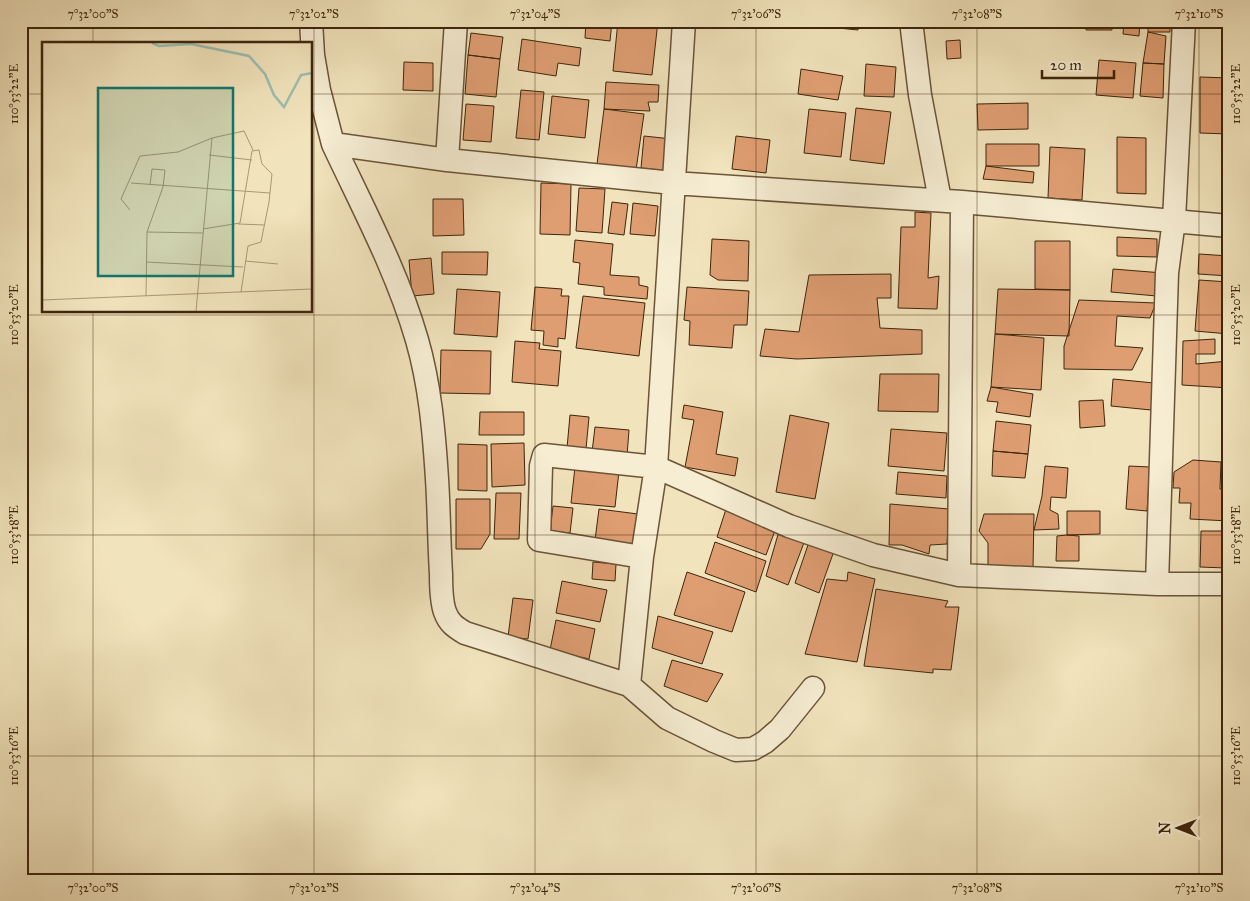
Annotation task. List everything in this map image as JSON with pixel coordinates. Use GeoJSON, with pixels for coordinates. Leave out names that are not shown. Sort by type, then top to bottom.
{"type":"FeatureCollection","features":[{"type":"Feature","properties":{"kind":"street"},"geometry":{"type":"LineString","coordinates":[[311,21],[313,55],[334,144],[400,288],[425,372],[435,452],[441,586],[444,611],[452,625],[465,633],[629,685],[667,718],[736,750],[753,749],[772,736],[780,729],[813,688]]}},
{"type":"Feature","properties":{"kind":"street"},"geometry":{"type":"LineString","coordinates":[[447,160],[456,21]]}},
{"type":"Feature","properties":{"kind":"street"},"geometry":{"type":"LineString","coordinates":[[629,685],[642,557],[656,467],[684,21]]}},
{"type":"Feature","properties":{"kind":"street"},"geometry":{"type":"LineString","coordinates":[[911,21],[920,95],[940,200]]}},
{"type":"Feature","properties":{"kind":"street"},"geometry":{"type":"LineString","coordinates":[[1158,584],[1167,274],[1174,220],[1184,21]]}},
{"type":"Feature","properties":{"kind":"street"},"geometry":{"type":"LineString","coordinates":[[334,144],[447,160],[673,183],[940,200],[1229,226]]}},
{"type":"Feature","properties":{"kind":"street"},"geometry":{"type":"LineString","coordinates":[[959,575],[962,202]]}},
{"type":"Feature","properties":{"kind":"street"},"geometry":{"type":"LineString","coordinates":[[642,557],[539,540],[541,466],[544,454],[656,467],[789,526],[873,555],[959,575],[1158,584],[1229,584]]}},
{"type":"Feature","properties":{"kind":"building"},"geometry":{"type":"Polygon","coordinates":[[[586,21],[612,21],[610,41],[585,38],[586,21]]]}},
{"type":"Feature","properties":{"kind":"building"},"geometry":{"type":"Polygon","coordinates":[[[618,21],[658,21],[652,75],[613,71],[618,21]]]}},
{"type":"Feature","properties":{"kind":"building"},"geometry":{"type":"Polygon","coordinates":[[[828,21],[859,21],[858,30],[828,27],[828,21]]]}},
{"type":"Feature","properties":{"kind":"building"},"geometry":{"type":"Polygon","coordinates":[[[1086,21],[1112,21],[1112,30],[1086,30],[1086,21]]]}},
{"type":"Feature","properties":{"kind":"building"},"geometry":{"type":"Polygon","coordinates":[[[1124,21],[1140,21],[1139,36],[1123,34],[1124,21]]]}},
{"type":"Feature","properties":{"kind":"building"},"geometry":{"type":"Polygon","coordinates":[[[1148,21],[1170,21],[1170,32],[1148,32],[1148,21]]]}},
{"type":"Feature","properties":{"kind":"building"},"geometry":{"type":"Polygon","coordinates":[[[1148,32],[1166,36],[1164,64],[1143,63],[1148,32]]]}},
{"type":"Feature","properties":{"kind":"building"},"geometry":{"type":"Polygon","coordinates":[[[471,33],[503,37],[500,59],[468,55],[471,33]]]}},
{"type":"Feature","properties":{"kind":"building"},"geometry":{"type":"Polygon","coordinates":[[[522,39],[581,48],[579,66],[558,63],[556,76],[518,70],[522,39]]]}},
{"type":"Feature","properties":{"kind":"building"},"geometry":{"type":"Polygon","coordinates":[[[960,40],[961,58],[947,59],[946,41],[960,40]]]}},
{"type":"Feature","properties":{"kind":"building"},"geometry":{"type":"Polygon","coordinates":[[[468,55],[500,59],[496,97],[465,94],[468,55]]]}},
{"type":"Feature","properties":{"kind":"building"},"geometry":{"type":"Polygon","coordinates":[[[1099,60],[1136,63],[1133,98],[1096,95],[1099,60]]]}},
{"type":"Feature","properties":{"kind":"building"},"geometry":{"type":"Polygon","coordinates":[[[404,62],[433,63],[433,91],[403,90],[404,62]]]}},
{"type":"Feature","properties":{"kind":"building"},"geometry":{"type":"Polygon","coordinates":[[[1143,63],[1164,64],[1163,98],[1140,96],[1143,63]]]}},
{"type":"Feature","properties":{"kind":"building"},"geometry":{"type":"Polygon","coordinates":[[[866,64],[896,67],[894,97],[864,96],[866,64]]]}},
{"type":"Feature","properties":{"kind":"building"},"geometry":{"type":"Polygon","coordinates":[[[801,69],[843,76],[838,100],[798,94],[801,69]]]}},
{"type":"Feature","properties":{"kind":"building"},"geometry":{"type":"Polygon","coordinates":[[[1200,77],[1229,78],[1229,134],[1200,133],[1200,77]]]}},
{"type":"Feature","properties":{"kind":"building"},"geometry":{"type":"Polygon","coordinates":[[[606,82],[659,85],[658,102],[648,102],[650,111],[604,109],[606,82]]]}},
{"type":"Feature","properties":{"kind":"building"},"geometry":{"type":"Polygon","coordinates":[[[521,90],[544,92],[539,140],[516,138],[521,90]]]}},
{"type":"Feature","properties":{"kind":"building"},"geometry":{"type":"Polygon","coordinates":[[[552,96],[589,100],[585,138],[548,134],[552,96]]]}},
{"type":"Feature","properties":{"kind":"building"},"geometry":{"type":"Polygon","coordinates":[[[1028,103],[1028,129],[978,130],[977,104],[1028,103]]]}},
{"type":"Feature","properties":{"kind":"building"},"geometry":{"type":"Polygon","coordinates":[[[466,104],[494,106],[491,142],[463,140],[466,104]]]}},
{"type":"Feature","properties":{"kind":"building"},"geometry":{"type":"Polygon","coordinates":[[[856,108],[891,112],[884,164],[850,160],[856,108]]]}},
{"type":"Feature","properties":{"kind":"building"},"geometry":{"type":"Polygon","coordinates":[[[604,109],[644,114],[636,170],[597,164],[604,109]]]}},
{"type":"Feature","properties":{"kind":"building"},"geometry":{"type":"Polygon","coordinates":[[[809,109],[846,113],[841,157],[804,153],[809,109]]]}},
{"type":"Feature","properties":{"kind":"building"},"geometry":{"type":"Polygon","coordinates":[[[644,136],[672,139],[670,171],[641,168],[644,136]]]}},
{"type":"Feature","properties":{"kind":"building"},"geometry":{"type":"Polygon","coordinates":[[[736,136],[770,140],[766,173],[732,169],[736,136]]]}},
{"type":"Feature","properties":{"kind":"building"},"geometry":{"type":"Polygon","coordinates":[[[1117,137],[1146,138],[1146,194],[1117,193],[1117,137]]]}},
{"type":"Feature","properties":{"kind":"building"},"geometry":{"type":"Polygon","coordinates":[[[986,144],[1039,144],[1039,166],[986,166],[986,144]]]}},
{"type":"Feature","properties":{"kind":"building"},"geometry":{"type":"Polygon","coordinates":[[[1050,147],[1085,149],[1082,200],[1048,198],[1050,147]]]}},
{"type":"Feature","properties":{"kind":"building"},"geometry":{"type":"Polygon","coordinates":[[[986,166],[1034,172],[1033,183],[983,179],[986,166]]]}},
{"type":"Feature","properties":{"kind":"building"},"geometry":{"type":"Polygon","coordinates":[[[541,183],[571,184],[570,235],[540,234],[541,183]]]}},
{"type":"Feature","properties":{"kind":"building"},"geometry":{"type":"Polygon","coordinates":[[[579,188],[605,189],[602,233],[576,231],[579,188]]]}},
{"type":"Feature","properties":{"kind":"building"},"geometry":{"type":"Polygon","coordinates":[[[433,199],[463,199],[464,235],[433,236],[433,199]]]}},
{"type":"Feature","properties":{"kind":"building"},"geometry":{"type":"Polygon","coordinates":[[[612,202],[628,204],[624,235],[608,233],[612,202]]]}},
{"type":"Feature","properties":{"kind":"building"},"geometry":{"type":"Polygon","coordinates":[[[633,203],[658,206],[655,236],[630,234],[633,203]]]}},
{"type":"Feature","properties":{"kind":"building"},"geometry":{"type":"Polygon","coordinates":[[[915,212],[931,213],[928,278],[939,276],[937,309],[898,308],[901,227],[915,227],[915,212]]]}},
{"type":"Feature","properties":{"kind":"building"},"geometry":{"type":"Polygon","coordinates":[[[1117,237],[1157,239],[1157,257],[1117,256],[1117,237]]]}},
{"type":"Feature","properties":{"kind":"building"},"geometry":{"type":"Polygon","coordinates":[[[712,239],[749,241],[748,281],[718,280],[710,275],[712,239]]]}},
{"type":"Feature","properties":{"kind":"building"},"geometry":{"type":"Polygon","coordinates":[[[575,240],[613,244],[610,275],[639,277],[639,285],[648,287],[647,299],[604,295],[604,287],[578,284],[580,263],[573,262],[575,240]]]}},
{"type":"Feature","properties":{"kind":"building"},"geometry":{"type":"Polygon","coordinates":[[[1035,241],[1070,241],[1070,290],[1035,289],[1035,241]]]}},
{"type":"Feature","properties":{"kind":"building"},"geometry":{"type":"Polygon","coordinates":[[[442,252],[488,252],[487,275],[442,274],[442,252]]]}},
{"type":"Feature","properties":{"kind":"building"},"geometry":{"type":"Polygon","coordinates":[[[1199,254],[1229,256],[1229,276],[1198,274],[1199,254]]]}},
{"type":"Feature","properties":{"kind":"building"},"geometry":{"type":"Polygon","coordinates":[[[431,258],[434,294],[412,296],[409,260],[431,258]]]}},
{"type":"Feature","properties":{"kind":"building"},"geometry":{"type":"Polygon","coordinates":[[[1113,269],[1163,273],[1157,296],[1111,292],[1113,269]]]}},
{"type":"Feature","properties":{"kind":"building"},"geometry":{"type":"Polygon","coordinates":[[[891,274],[891,298],[877,298],[880,328],[922,330],[922,354],[797,359],[760,356],[765,329],[799,332],[809,275],[891,274]]]}},
{"type":"Feature","properties":{"kind":"building"},"geometry":{"type":"Polygon","coordinates":[[[1199,280],[1229,282],[1229,334],[1195,331],[1199,280]]]}},
{"type":"Feature","properties":{"kind":"building"},"geometry":{"type":"Polygon","coordinates":[[[535,287],[562,289],[561,296],[569,296],[565,339],[558,338],[558,347],[543,345],[544,331],[531,330],[535,287]]]}},
{"type":"Feature","properties":{"kind":"building"},"geometry":{"type":"Polygon","coordinates":[[[687,287],[749,291],[747,325],[734,325],[732,348],[689,345],[690,321],[684,320],[687,287]]]}},
{"type":"Feature","properties":{"kind":"building"},"geometry":{"type":"Polygon","coordinates":[[[457,289],[500,292],[497,337],[454,334],[457,289]]]}},
{"type":"Feature","properties":{"kind":"building"},"geometry":{"type":"Polygon","coordinates":[[[998,289],[1070,290],[1069,336],[995,334],[998,289]]]}},
{"type":"Feature","properties":{"kind":"building"},"geometry":{"type":"Polygon","coordinates":[[[583,296],[645,303],[639,356],[576,348],[583,296]]]}},
{"type":"Feature","properties":{"kind":"building"},"geometry":{"type":"Polygon","coordinates":[[[1079,300],[1156,303],[1150,318],[1117,316],[1115,346],[1143,348],[1132,370],[1064,369],[1064,346],[1079,300]]]}},
{"type":"Feature","properties":{"kind":"building"},"geometry":{"type":"Polygon","coordinates":[[[995,334],[1044,338],[1041,390],[991,387],[995,334]]]}},
{"type":"Feature","properties":{"kind":"building"},"geometry":{"type":"Polygon","coordinates":[[[1215,339],[1215,354],[1196,354],[1196,364],[1229,361],[1229,388],[1182,385],[1183,341],[1215,339]]]}},
{"type":"Feature","properties":{"kind":"building"},"geometry":{"type":"Polygon","coordinates":[[[515,341],[540,343],[539,349],[561,351],[558,386],[512,382],[515,341]]]}},
{"type":"Feature","properties":{"kind":"building"},"geometry":{"type":"Polygon","coordinates":[[[441,350],[491,351],[490,394],[440,393],[441,350]]]}},
{"type":"Feature","properties":{"kind":"building"},"geometry":{"type":"Polygon","coordinates":[[[880,374],[939,374],[938,412],[878,411],[880,374]]]}},
{"type":"Feature","properties":{"kind":"building"},"geometry":{"type":"Polygon","coordinates":[[[1113,379],[1154,383],[1151,410],[1111,406],[1113,379]]]}},
{"type":"Feature","properties":{"kind":"building"},"geometry":{"type":"Polygon","coordinates":[[[991,387],[1033,394],[1030,417],[996,412],[998,402],[987,401],[991,387]]]}},
{"type":"Feature","properties":{"kind":"building"},"geometry":{"type":"Polygon","coordinates":[[[1103,400],[1105,426],[1080,428],[1079,401],[1103,400]]]}},
{"type":"Feature","properties":{"kind":"building"},"geometry":{"type":"Polygon","coordinates":[[[684,405],[723,412],[716,454],[738,458],[735,476],[685,467],[694,420],[682,418],[684,405]]]}},
{"type":"Feature","properties":{"kind":"building"},"geometry":{"type":"Polygon","coordinates":[[[480,412],[524,412],[524,435],[479,435],[480,412]]]}},
{"type":"Feature","properties":{"kind":"building"},"geometry":{"type":"Polygon","coordinates":[[[570,415],[589,417],[586,449],[567,448],[570,415]]]}},
{"type":"Feature","properties":{"kind":"building"},"geometry":{"type":"Polygon","coordinates":[[[790,415],[829,423],[815,499],[776,492],[790,415]]]}},
{"type":"Feature","properties":{"kind":"building"},"geometry":{"type":"Polygon","coordinates":[[[996,421],[1031,425],[1028,454],[993,451],[996,421]]]}},
{"type":"Feature","properties":{"kind":"building"},"geometry":{"type":"Polygon","coordinates":[[[595,427],[629,430],[627,456],[592,452],[595,427]]]}},
{"type":"Feature","properties":{"kind":"building"},"geometry":{"type":"Polygon","coordinates":[[[891,429],[947,433],[944,471],[888,466],[891,429]]]}},
{"type":"Feature","properties":{"kind":"building"},"geometry":{"type":"Polygon","coordinates":[[[524,443],[525,485],[492,487],[491,444],[524,443]]]}},
{"type":"Feature","properties":{"kind":"building"},"geometry":{"type":"Polygon","coordinates":[[[458,444],[487,445],[487,491],[458,490],[458,444]]]}},
{"type":"Feature","properties":{"kind":"building"},"geometry":{"type":"Polygon","coordinates":[[[993,451],[1028,454],[1025,478],[992,476],[993,451]]]}},
{"type":"Feature","properties":{"kind":"building"},"geometry":{"type":"Polygon","coordinates":[[[1193,460],[1221,462],[1220,489],[1229,490],[1229,521],[1190,519],[1191,503],[1179,503],[1180,488],[1173,488],[1174,472],[1193,460]]]}},
{"type":"Feature","properties":{"kind":"building"},"geometry":{"type":"Polygon","coordinates":[[[1045,466],[1068,468],[1066,498],[1051,497],[1050,510],[1058,514],[1059,529],[1034,530],[1042,496],[1045,466]]]}},
{"type":"Feature","properties":{"kind":"building"},"geometry":{"type":"Polygon","coordinates":[[[1129,466],[1150,467],[1147,511],[1126,509],[1129,466]]]}},
{"type":"Feature","properties":{"kind":"building"},"geometry":{"type":"Polygon","coordinates":[[[575,467],[619,471],[615,507],[571,503],[575,467]]]}},
{"type":"Feature","properties":{"kind":"building"},"geometry":{"type":"Polygon","coordinates":[[[898,472],[947,476],[946,498],[896,494],[898,472]]]}},
{"type":"Feature","properties":{"kind":"building"},"geometry":{"type":"Polygon","coordinates":[[[496,493],[521,493],[519,539],[494,539],[496,493]]]}},
{"type":"Feature","properties":{"kind":"building"},"geometry":{"type":"Polygon","coordinates":[[[456,499],[490,499],[490,534],[481,549],[456,549],[456,499]]]}},
{"type":"Feature","properties":{"kind":"building"},"geometry":{"type":"Polygon","coordinates":[[[890,504],[949,509],[947,544],[930,545],[929,554],[902,545],[889,545],[890,504]]]}},
{"type":"Feature","properties":{"kind":"building"},"geometry":{"type":"Polygon","coordinates":[[[553,506],[573,508],[570,533],[550,531],[553,506]]]}},
{"type":"Feature","properties":{"kind":"building"},"geometry":{"type":"Polygon","coordinates":[[[727,506],[777,525],[766,555],[717,537],[727,506]]]}},
{"type":"Feature","properties":{"kind":"building"},"geometry":{"type":"Polygon","coordinates":[[[599,509],[638,514],[634,545],[595,540],[599,509]]]}},
{"type":"Feature","properties":{"kind":"building"},"geometry":{"type":"Polygon","coordinates":[[[1067,511],[1100,511],[1100,534],[1067,535],[1067,511]]]}},
{"type":"Feature","properties":{"kind":"building"},"geometry":{"type":"Polygon","coordinates":[[[984,514],[1034,514],[1033,568],[988,568],[988,543],[979,531],[984,514]]]}},
{"type":"Feature","properties":{"kind":"building"},"geometry":{"type":"Polygon","coordinates":[[[779,531],[805,540],[788,585],[766,576],[779,531]]]}},
{"type":"Feature","properties":{"kind":"building"},"geometry":{"type":"Polygon","coordinates":[[[1201,531],[1226,531],[1226,568],[1200,567],[1201,531]]]}},
{"type":"Feature","properties":{"kind":"building"},"geometry":{"type":"Polygon","coordinates":[[[1057,536],[1079,536],[1079,561],[1056,561],[1057,536]]]}},
{"type":"Feature","properties":{"kind":"building"},"geometry":{"type":"Polygon","coordinates":[[[715,542],[766,561],[756,592],[705,573],[715,542]]]}},
{"type":"Feature","properties":{"kind":"building"},"geometry":{"type":"Polygon","coordinates":[[[809,542],[834,551],[819,593],[795,583],[809,542]]]}},
{"type":"Feature","properties":{"kind":"building"},"geometry":{"type":"Polygon","coordinates":[[[593,562],[616,564],[615,581],[592,579],[593,562]]]}},
{"type":"Feature","properties":{"kind":"building"},"geometry":{"type":"Polygon","coordinates":[[[687,572],[745,592],[732,632],[674,615],[687,572]]]}},
{"type":"Feature","properties":{"kind":"building"},"geometry":{"type":"Polygon","coordinates":[[[848,572],[875,579],[857,662],[805,654],[827,579],[847,581],[848,572]]]}},
{"type":"Feature","properties":{"kind":"building"},"geometry":{"type":"Polygon","coordinates":[[[562,581],[607,590],[600,622],[556,613],[562,581]]]}},
{"type":"Feature","properties":{"kind":"building"},"geometry":{"type":"Polygon","coordinates":[[[876,589],[948,601],[945,607],[959,607],[951,670],[933,669],[933,673],[864,666],[876,589]]]}},
{"type":"Feature","properties":{"kind":"building"},"geometry":{"type":"Polygon","coordinates":[[[513,598],[533,600],[528,639],[508,637],[513,598]]]}},
{"type":"Feature","properties":{"kind":"building"},"geometry":{"type":"Polygon","coordinates":[[[658,616],[713,632],[702,664],[652,648],[658,616]]]}},
{"type":"Feature","properties":{"kind":"building"},"geometry":{"type":"Polygon","coordinates":[[[556,620],[595,629],[589,659],[550,650],[556,620]]]}},
{"type":"Feature","properties":{"kind":"building"},"geometry":{"type":"Polygon","coordinates":[[[672,660],[723,674],[707,702],[664,686],[672,660]]]}}]}
